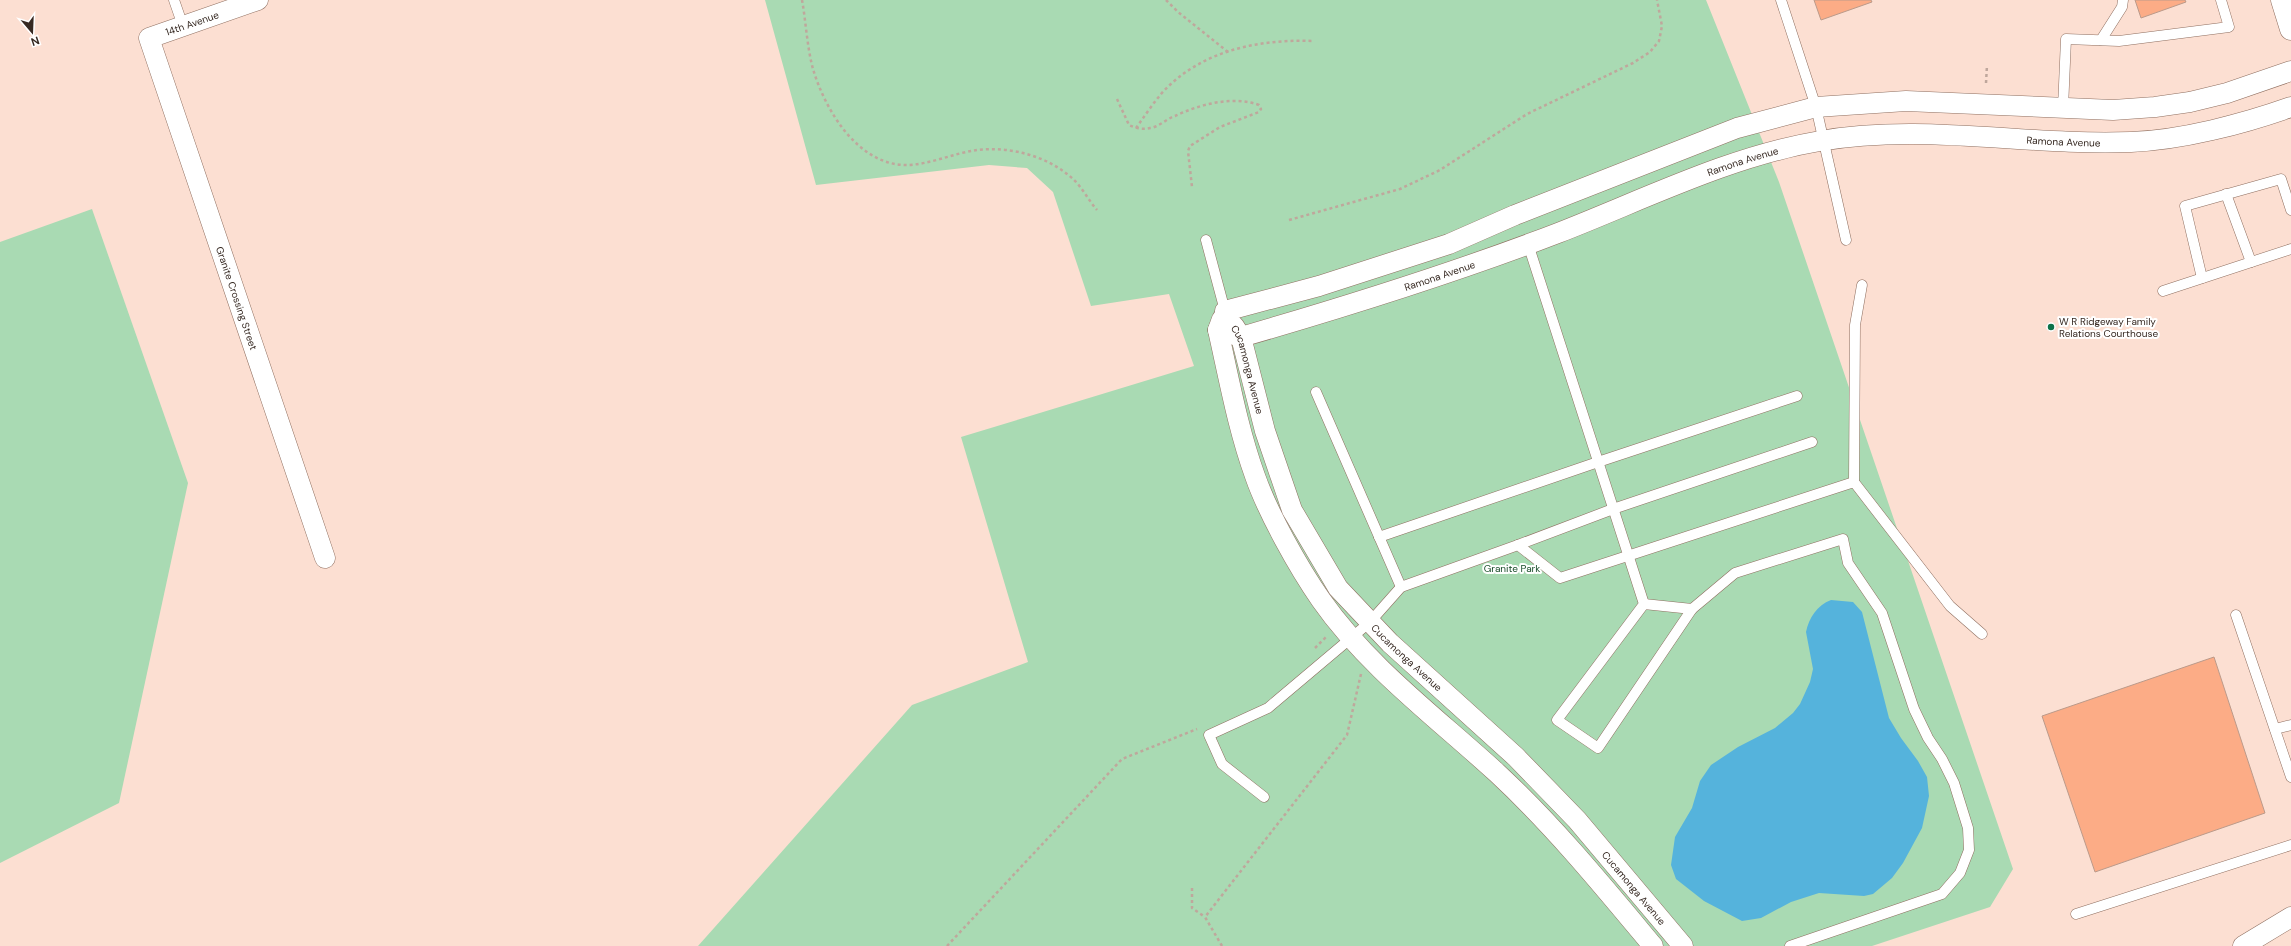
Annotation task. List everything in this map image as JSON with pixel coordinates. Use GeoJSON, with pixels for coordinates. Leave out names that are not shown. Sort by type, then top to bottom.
{"type":"FeatureCollection","features":[{"type":"Feature","properties":{"kind":"main road"},"geometry":{"type":"LineString","coordinates":[[2282,0],[2291,29]]}},
{"type":"Feature","properties":{"kind":"street","name":"14th Avenue"},"geometry":{"type":"LineString","coordinates":[[149,38],[258,0]]}},
{"type":"Feature","properties":{"kind":"street","name":"Granite Crossing Street"},"geometry":{"type":"LineString","coordinates":[[149,38],[325,558]]}},
{"type":"Feature","properties":{"kind":"street"},"geometry":{"type":"LineString","coordinates":[[1225,311],[1319,286],[1449,244],[1515,216],[1737,128],[1816,107],[1906,101],[2113,110],[2190,102],[2227,93],[2291,71]]}},
{"type":"Feature","properties":{"kind":"street","name":"Ramona Avenue"},"geometry":{"type":"LineString","coordinates":[[1241,337],[1397,291],[1528,244],[1748,158],[1788,147],[1867,134],[1906,133],[2132,142],[2196,133],[2240,123],[2291,107]]}},
{"type":"Feature","properties":{"kind":"street","name":"Cucamonga Avenue"},"geometry":{"type":"LineString","coordinates":[[1225,311],[1218,330],[1242,436],[1256,479],[1296,560],[1320,599],[1350,638],[1498,774],[1557,832],[1653,946]]}},
{"type":"Feature","properties":{"kind":"street","name":"Cucamonga Avenue"},"geometry":{"type":"LineString","coordinates":[[1225,311],[1241,337],[1264,431],[1292,510],[1338,588],[1390,643],[1516,757],[1571,814],[1683,946]]}},
{"type":"Feature","properties":{"kind":"street"},"geometry":{"type":"LineString","coordinates":[[1218,330],[1241,337]]}},
{"type":"Feature","properties":{"kind":"street"},"geometry":{"type":"LineString","coordinates":[[2243,946],[2291,917]]}},
{"type":"Feature","properties":{"kind":"lane"},"geometry":{"type":"LineString","coordinates":[[174,0],[183,26]]}},
{"type":"Feature","properties":{"kind":"lane"},"geometry":{"type":"LineString","coordinates":[[1781,0],[1816,107],[1846,240]]}},
{"type":"Feature","properties":{"kind":"lane"},"geometry":{"type":"LineString","coordinates":[[2101,40],[2122,7],[2123,0]]}},
{"type":"Feature","properties":{"kind":"lane"},"geometry":{"type":"LineString","coordinates":[[2064,108],[2066,39],[2119,41],[2229,27],[2221,0]]}},
{"type":"Feature","properties":{"kind":"lane"},"geometry":{"type":"LineString","coordinates":[[2202,278],[2185,206],[2281,178],[2291,210]]}},
{"type":"Feature","properties":{"kind":"lane"},"geometry":{"type":"LineString","coordinates":[[2226,194],[2251,262]]}},
{"type":"Feature","properties":{"kind":"lane"},"geometry":{"type":"LineString","coordinates":[[1206,240],[1225,311]]}},
{"type":"Feature","properties":{"kind":"lane"},"geometry":{"type":"LineString","coordinates":[[1528,244],[1644,604]]}},
{"type":"Feature","properties":{"kind":"lane"},"geometry":{"type":"LineString","coordinates":[[2163,291],[2291,249]]}},
{"type":"Feature","properties":{"kind":"lane"},"geometry":{"type":"LineString","coordinates":[[1862,285],[1855,325],[1854,482],[1950,606],[1982,634]]}},
{"type":"Feature","properties":{"kind":"lane"},"geometry":{"type":"LineString","coordinates":[[1316,392],[1401,588]]}},
{"type":"Feature","properties":{"kind":"lane"},"geometry":{"type":"LineString","coordinates":[[1379,537],[1797,396]]}},
{"type":"Feature","properties":{"kind":"lane"},"geometry":{"type":"LineString","coordinates":[[1264,797],[1222,764],[1209,735],[1268,708],[1340,649],[1350,638],[1370,622],[1401,588],[1613,509],[1812,442]]}},
{"type":"Feature","properties":{"kind":"lane"},"geometry":{"type":"LineString","coordinates":[[1518,545],[1560,578],[1854,482]]}},
{"type":"Feature","properties":{"kind":"lane"},"geometry":{"type":"LineString","coordinates":[[1644,604],[1557,720],[1598,748],[1692,609],[1735,573],[1843,539],[1848,563],[1882,612],[1914,709],[1928,738],[1942,759],[1954,783],[1968,828],[1969,850],[1960,873],[1942,894],[1790,946]]}},
{"type":"Feature","properties":{"kind":"lane"},"geometry":{"type":"LineString","coordinates":[[1644,604],[1692,609]]}},
{"type":"Feature","properties":{"kind":"lane"},"geometry":{"type":"LineString","coordinates":[[2236,615],[2291,777]]}},
{"type":"Feature","properties":{"kind":"lane"},"geometry":{"type":"LineString","coordinates":[[2275,729],[2291,725]]}},
{"type":"Feature","properties":{"kind":"lane"},"geometry":{"type":"LineString","coordinates":[[2076,914],[2291,845]]}},
{"type":"Feature","properties":{"kind":"path"},"geometry":{"type":"LineString","coordinates":[[802,0],[813,68],[828,106],[859,146],[876,158],[892,163],[907,165],[977,150],[1004,149],[1027,154],[1050,164],[1073,179],[1097,210]]}},
{"type":"Feature","properties":{"kind":"path"},"geometry":{"type":"LineString","coordinates":[[1166,0],[1178,12],[1228,52]]}},
{"type":"Feature","properties":{"kind":"path"},"geometry":{"type":"LineString","coordinates":[[1289,220],[1358,202],[1407,186],[1440,170],[1527,114],[1633,63],[1650,52],[1659,41],[1662,26],[1657,0]]}},
{"type":"Feature","properties":{"kind":"path"},"geometry":{"type":"LineString","coordinates":[[1136,128],[1171,83],[1194,66],[1228,52],[1256,43],[1275,40],[1314,41]]}},
{"type":"Feature","properties":{"kind":"path"},"geometry":{"type":"LineString","coordinates":[[1986,83],[1987,65]]}},
{"type":"Feature","properties":{"kind":"path"},"geometry":{"type":"LineString","coordinates":[[1117,99],[1125,120],[1136,128],[1150,128],[1174,116],[1207,105],[1235,102],[1259,105],[1261,109],[1259,112],[1220,127],[1190,146],[1188,151],[1192,187]]}},
{"type":"Feature","properties":{"kind":"path"},"geometry":{"type":"LineString","coordinates":[[1312,652],[1328,635]]}},
{"type":"Feature","properties":{"kind":"path"},"geometry":{"type":"LineString","coordinates":[[1205,917],[1347,735],[1361,674]]}},
{"type":"Feature","properties":{"kind":"path"},"geometry":{"type":"LineString","coordinates":[[947,946],[1122,759],[1202,727]]}},
{"type":"Feature","properties":{"kind":"path"},"geometry":{"type":"LineString","coordinates":[[1192,888],[1192,908],[1205,917],[1222,946]]}},
{"type":"Feature","properties":{"kind":"green space","name":"Granite Park"},"geometry":{"type":"Polygon","coordinates":[[[765,0],[1706,0],[1779,182],[2013,869],[1990,907],[1872,946],[698,946],[912,705],[1028,662],[961,437],[1194,366],[1169,294],[1091,306],[1053,192],[1027,168],[989,165],[816,185],[765,0]]]}},
{"type":"Feature","properties":{"kind":"green space"},"geometry":{"type":"Polygon","coordinates":[[[92,209],[188,483],[119,803],[0,863],[0,242],[92,209]]]}},
{"type":"Feature","properties":{"kind":"water"},"geometry":{"type":"Polygon","coordinates":[[[1831,600],[1853,602],[1862,612],[1889,718],[1927,777],[1929,796],[1922,828],[1903,863],[1892,878],[1873,894],[1864,896],[1819,893],[1791,902],[1761,918],[1742,921],[1704,901],[1676,879],[1671,865],[1675,837],[1692,808],[1700,781],[1711,765],[1738,747],[1775,728],[1793,713],[1800,704],[1810,682],[1813,669],[1806,632],[1807,627],[1814,613],[1822,605],[1831,600]]]}},
{"type":"Feature","properties":{"kind":"building"},"geometry":{"type":"Polygon","coordinates":[[[1814,0],[1871,0],[1872,2],[1821,20],[1814,0]]]}},
{"type":"Feature","properties":{"kind":"building"},"geometry":{"type":"Polygon","coordinates":[[[2135,0],[2185,0],[2186,2],[2141,18],[2135,0]]]}},
{"type":"Feature","properties":{"kind":"building"},"geometry":{"type":"Polygon","coordinates":[[[2214,657],[2265,813],[2095,872],[2042,716],[2214,657]]]}},
{"type":"Feature","properties":{"kind":"place","name":"W R Ridgeway Family Relations Courthouse"},"geometry":{"type":"Point","coordinates":[2051,327]}}]}
